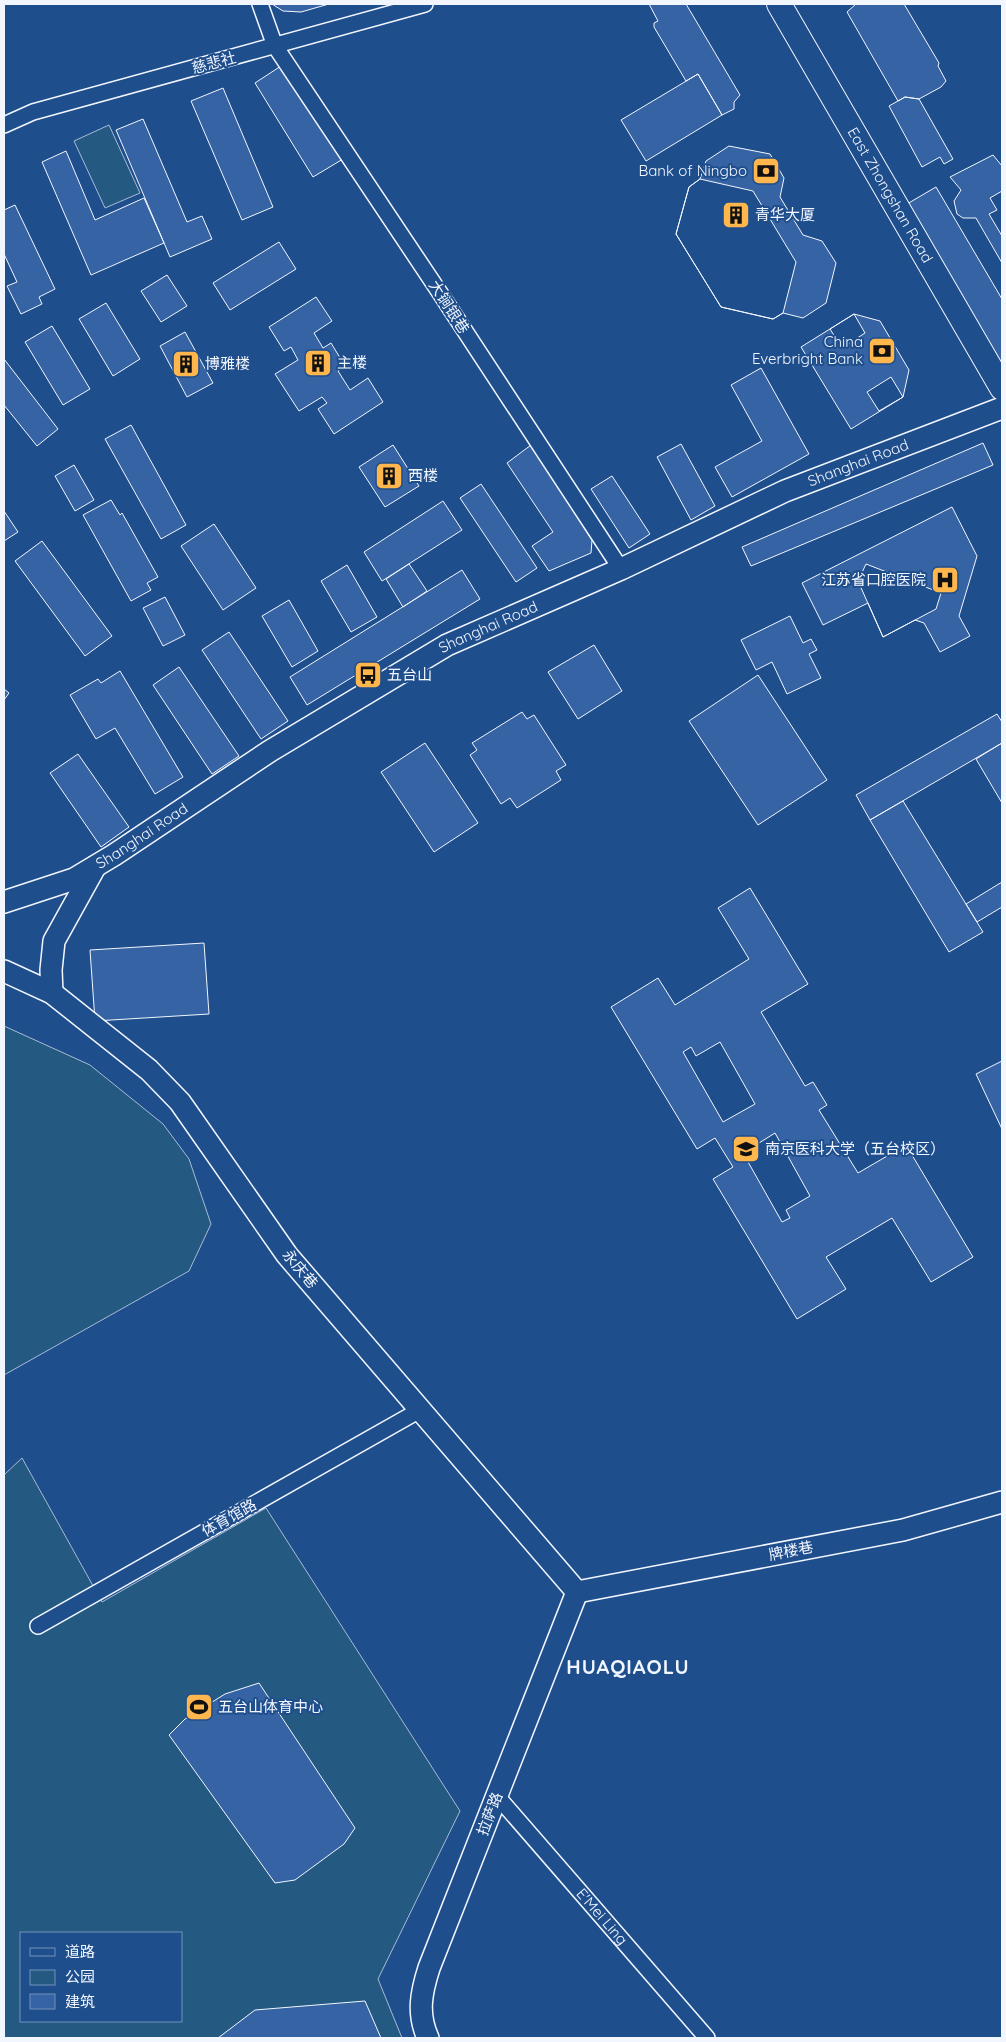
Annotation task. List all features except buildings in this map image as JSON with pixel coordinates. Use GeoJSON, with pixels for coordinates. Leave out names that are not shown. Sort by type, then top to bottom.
{"type":"FeatureCollection","features":[{"type":"Feature","properties":{"kind":"main road","name":"East Zhongshan Road"},"geometry":{"type":"LineString","coordinates":[[779,4],[1002,388]]}},
{"type":"Feature","properties":{"kind":"street","name":"大锏银巷"},"geometry":{"type":"LineString","coordinates":[[260,4],[275,46],[446,301],[621,569]]}},
{"type":"Feature","properties":{"kind":"street","name":"慈悲社"},"geometry":{"type":"LineString","coordinates":[[4,125],[33,112],[425,4]]}},
{"type":"Feature","properties":{"kind":"street","name":"Shanghai Road"},"geometry":{"type":"LineString","coordinates":[[4,902],[74,879],[270,751],[446,645],[621,569],[785,491],[1002,408]]}},
{"type":"Feature","properties":{"kind":"street"},"geometry":{"type":"LineString","coordinates":[[52,993],[54,941],[95,866]]}},
{"type":"Feature","properties":{"kind":"street","name":"永庆巷"},"geometry":{"type":"LineString","coordinates":[[4,971],[52,993],[150,1070],[180,1102],[287,1255],[577,1592]]}},
{"type":"Feature","properties":{"kind":"street","name":"体育馆路"},"geometry":{"type":"LineString","coordinates":[[38,1626],[420,1410]]}},
{"type":"Feature","properties":{"kind":"street","name":"牌楼巷"},"geometry":{"type":"LineString","coordinates":[[577,1592],[902,1530],[1002,1502]]}},
{"type":"Feature","properties":{"kind":"street","name":"拉萨路"},"geometry":{"type":"LineString","coordinates":[[428,2038],[421,2018],[420,2005],[424,1984],[577,1592]]}},
{"type":"Feature","properties":{"kind":"street","name":"E'Mei Ling"},"geometry":{"type":"LineString","coordinates":[[497,1796],[707,2038]]}},
{"type":"Feature","properties":{"kind":"green space"},"geometry":{"type":"Polygon","coordinates":[[[109,125],[140,193],[105,208],[74,141],[109,125]]]}},
{"type":"Feature","properties":{"kind":"green space"},"geometry":{"type":"Polygon","coordinates":[[[4,1026],[90,1065],[163,1124],[189,1159],[211,1224],[189,1271],[4,1375],[4,1026]]]}},
{"type":"Feature","properties":{"kind":"green space","name":"五台山体育中心"},"geometry":{"type":"Polygon","coordinates":[[[22,1458],[102,1602],[266,1508],[460,1811],[378,1979],[402,2038],[4,2038],[4,1475],[22,1458]]]}},
{"type":"Feature","properties":{"kind":"place","name":"Bank of Ningbo"},"geometry":{"type":"Point","coordinates":[766,171]}},
{"type":"Feature","properties":{"kind":"place","name":"青华大厦"},"geometry":{"type":"Point","coordinates":[736,215]}},
{"type":"Feature","properties":{"kind":"place","name":"China Everbright Bank"},"geometry":{"type":"Point","coordinates":[882,351]}},
{"type":"Feature","properties":{"kind":"place","name":"主楼"},"geometry":{"type":"Point","coordinates":[318,363]}},
{"type":"Feature","properties":{"kind":"place","name":"博雅楼"},"geometry":{"type":"Point","coordinates":[186,364]}},
{"type":"Feature","properties":{"kind":"place","name":"西楼"},"geometry":{"type":"Point","coordinates":[389,476]}},
{"type":"Feature","properties":{"kind":"place","name":"江苏省口腔医院"},"geometry":{"type":"Point","coordinates":[945,580]}},
{"type":"Feature","properties":{"kind":"place","name":"五台山"},"geometry":{"type":"Point","coordinates":[368,675]}},
{"type":"Feature","properties":{"kind":"place","name":"南京医科大学（五台校区）"},"geometry":{"type":"Point","coordinates":[746,1149]}},
{"type":"Feature","properties":{"kind":"place","name":"五台山体育中心"},"geometry":{"type":"Point","coordinates":[199,1707]}},
{"type":"Feature","properties":{"kind":"district","name":"HUAQIAOLU"},"geometry":{"type":"Point","coordinates":[628,1667]}}]}
